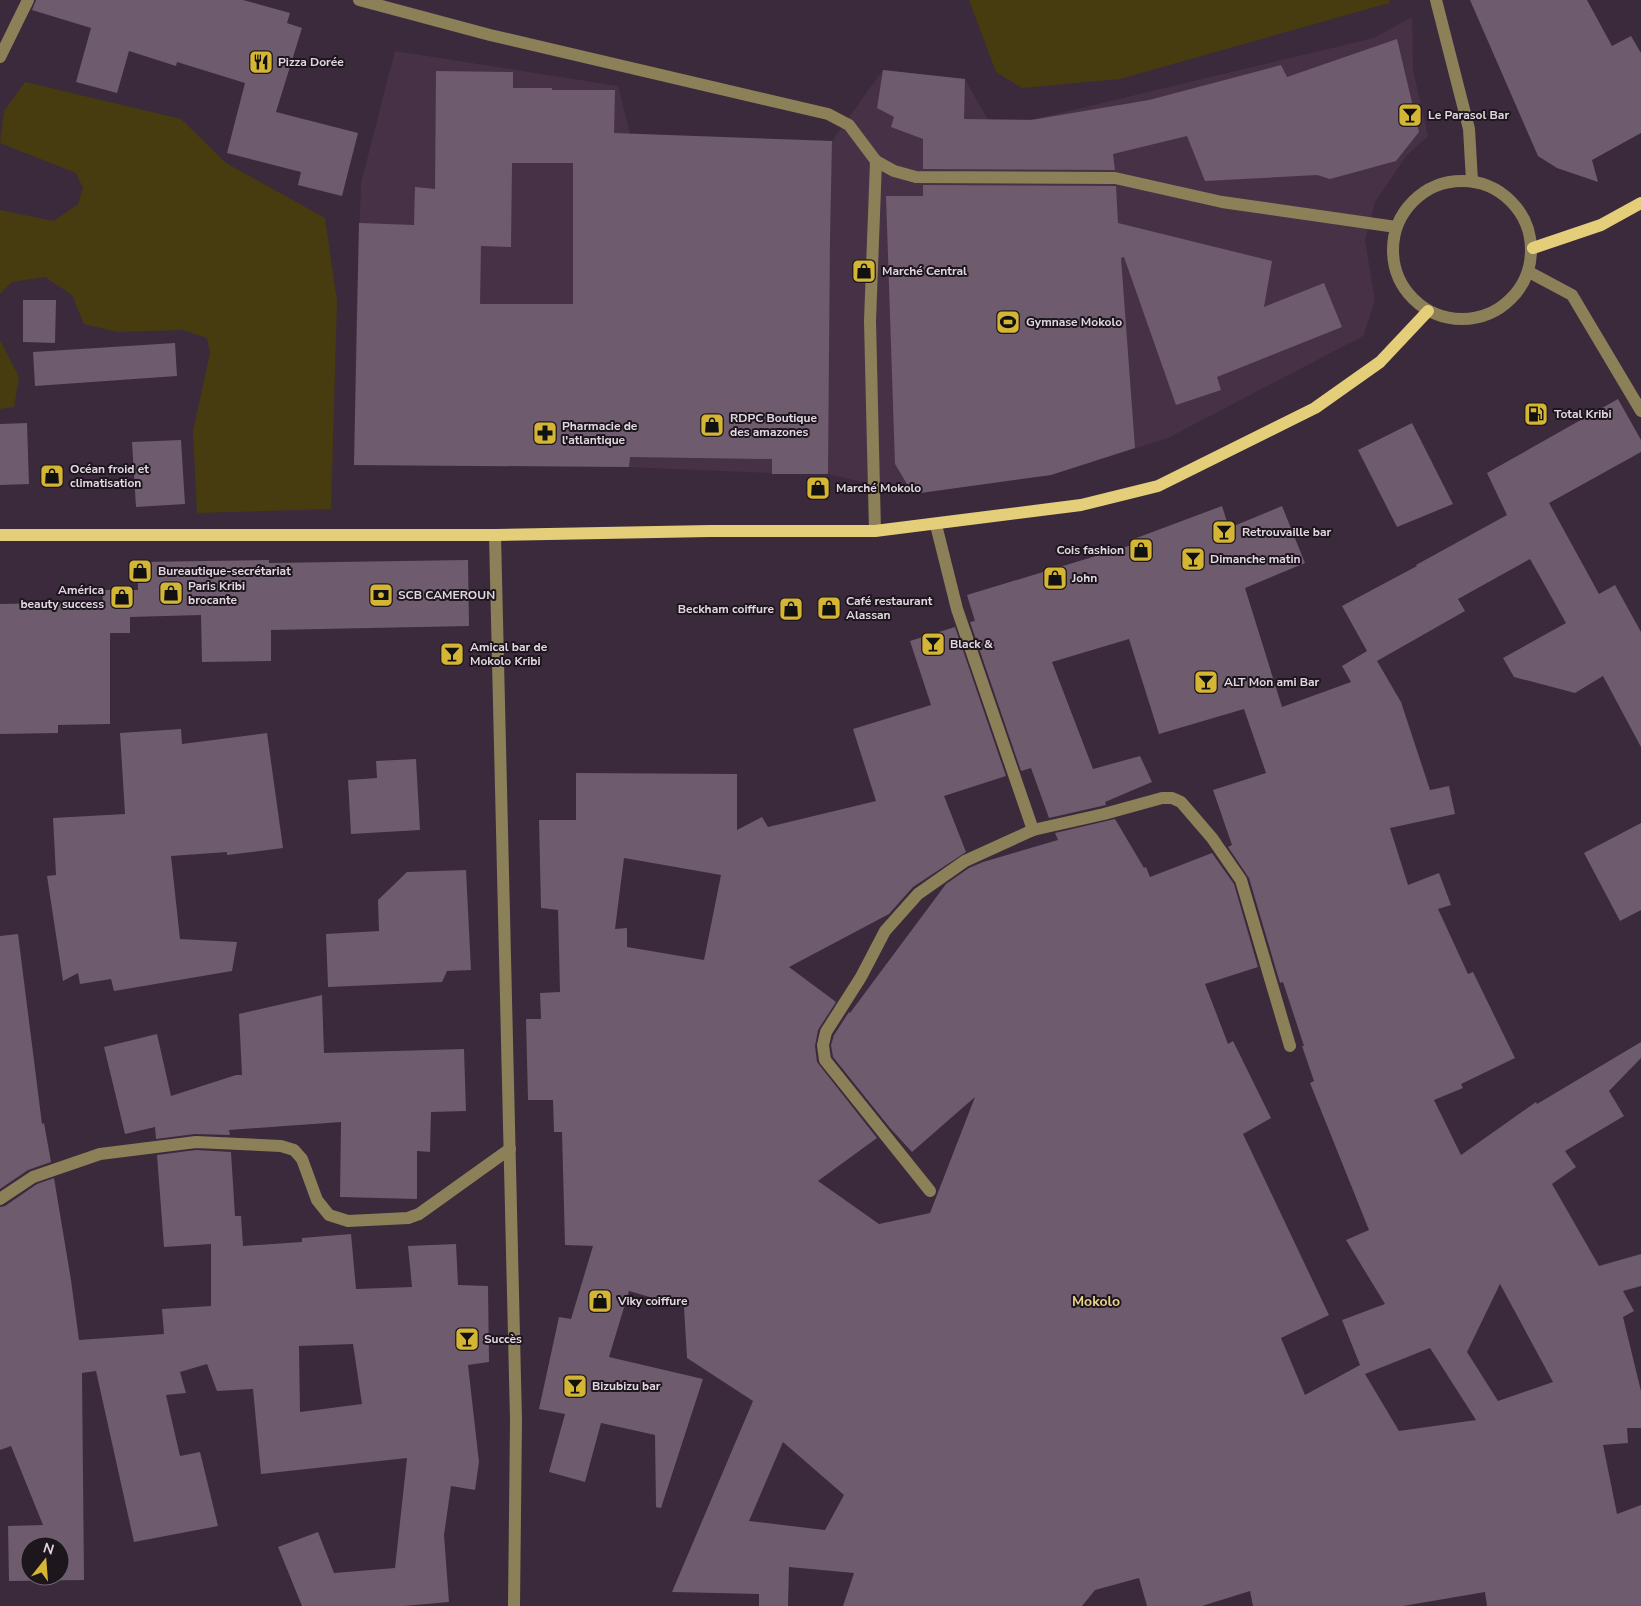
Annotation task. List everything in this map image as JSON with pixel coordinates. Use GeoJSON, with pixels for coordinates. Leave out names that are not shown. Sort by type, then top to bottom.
{"type":"FeatureCollection","features":[{"type":"Feature","properties":{"kind":"main road"},"geometry":{"type":"LineString","coordinates":[[1532,248],[1601,225],[1641,203]]}},
{"type":"Feature","properties":{"kind":"main road"},"geometry":{"type":"LineString","coordinates":[[0,535],[495,534],[710,531],[875,532],[1081,505],[1158,486],[1315,408],[1380,362],[1428,311]]}},
{"type":"Feature","properties":{"kind":"street"},"geometry":{"type":"LineString","coordinates":[[0,57],[28,0]]}},
{"type":"Feature","properties":{"kind":"street"},"geometry":{"type":"LineString","coordinates":[[359,0],[490,35],[828,114],[849,125],[876,161],[894,171],[916,177],[1115,178],[1222,202],[1396,226]]}},
{"type":"Feature","properties":{"kind":"street"},"geometry":{"type":"LineString","coordinates":[[1436,0],[1468,129],[1472,181]]}},
{"type":"Feature","properties":{"kind":"street"},"geometry":{"type":"LineString","coordinates":[[875,532],[870,321],[876,161]]}},
{"type":"Feature","properties":{"kind":"street"},"geometry":{"type":"LineString","coordinates":[[1452,180],[1472,181],[1495,189],[1514,204],[1527,224],[1532,248],[1529,272],[1517,293],[1498,309],[1476,318],[1451,318],[1428,311],[1409,295],[1397,275],[1392,251],[1396,226],[1404,210],[1418,196],[1434,186],[1452,180]]}},
{"type":"Feature","properties":{"kind":"street"},"geometry":{"type":"LineString","coordinates":[[1529,272],[1572,295],[1641,411]]}},
{"type":"Feature","properties":{"kind":"street"},"geometry":{"type":"LineString","coordinates":[[936,525],[957,609],[1033,830]]}},
{"type":"Feature","properties":{"kind":"street"},"geometry":{"type":"LineString","coordinates":[[495,534],[516,1420],[514,1606]]}},
{"type":"Feature","properties":{"kind":"street"},"geometry":{"type":"LineString","coordinates":[[930,1191],[825,1060],[823,1045],[826,1032],[861,977],[885,931],[918,894],[965,861],[1033,830],[1104,814],[1162,798],[1172,798],[1181,802],[1212,838],[1241,880],[1290,1046]]}},
{"type":"Feature","properties":{"kind":"street"},"geometry":{"type":"LineString","coordinates":[[0,1199],[33,1177],[100,1154],[196,1142],[281,1146],[294,1150],[302,1159],[317,1200],[329,1215],[348,1221],[408,1218],[419,1214],[510,1149]]}},
{"type":"Feature","properties":{"kind":"shaded area"},"geometry":{"type":"Polygon","coordinates":[[[969,0],[1389,0],[1389,3],[1120,79],[1022,88],[996,72],[969,0]]]}},
{"type":"Feature","properties":{"kind":"shaded area","name":"Marché Central"},"geometry":{"type":"Polygon","coordinates":[[[1412,17],[1413,70],[1428,136],[1407,155],[1375,202],[1365,240],[1375,301],[1363,336],[1168,438],[1051,475],[913,494],[828,474],[629,467],[354,465],[356,320],[361,183],[395,51],[618,86],[630,134],[832,141],[883,70],[965,79],[988,120],[1035,119],[1374,38],[1412,17]]]}},
{"type":"Feature","properties":{"kind":"shaded area"},"geometry":{"type":"Polygon","coordinates":[[[25,82],[181,119],[226,163],[325,218],[337,301],[331,509],[197,513],[193,431],[210,353],[207,338],[183,330],[117,332],[84,324],[72,295],[45,277],[12,282],[0,294],[0,210],[54,221],[78,204],[83,188],[76,173],[0,143],[4,111],[25,82]]]}},
{"type":"Feature","properties":{"kind":"shaded area"},"geometry":{"type":"Polygon","coordinates":[[[0,340],[19,377],[14,407],[0,409],[0,340]]]}},
{"type":"Feature","properties":{"kind":"building"},"geometry":{"type":"Polygon","coordinates":[[[36,0],[243,0],[290,13],[287,23],[302,28],[276,112],[358,133],[342,196],[298,185],[301,172],[227,153],[245,83],[177,62],[176,66],[129,51],[117,93],[76,82],[91,28],[32,10],[36,0]]]}},
{"type":"Feature","properties":{"kind":"building"},"geometry":{"type":"Polygon","coordinates":[[[1470,0],[1587,0],[1612,46],[1631,36],[1641,53],[1641,133],[1592,160],[1598,182],[1557,168],[1538,156],[1470,0]]]}},
{"type":"Feature","properties":{"kind":"building"},"geometry":{"type":"Polygon","coordinates":[[[1397,39],[1419,132],[1396,161],[1330,179],[1317,175],[1205,181],[1187,136],[1113,154],[1115,170],[923,169],[923,139],[891,127],[894,117],[877,108],[883,70],[965,79],[964,119],[1031,120],[1149,100],[1281,65],[1287,77],[1397,39]]]}},
{"type":"Feature","properties":{"kind":"building"},"geometry":{"type":"Polygon","coordinates":[[[436,71],[513,72],[513,88],[615,90],[614,133],[832,141],[828,474],[772,474],[772,459],[630,457],[629,467],[354,465],[359,223],[414,225],[415,187],[435,189],[436,71]],[[512,163],[511,247],[481,246],[480,304],[573,304],[573,163],[512,163]]]}},
{"type":"Feature","properties":{"kind":"building","name":"Gymnase Mokolo"},"geometry":{"type":"Polygon","coordinates":[[[923,185],[1116,186],[1118,223],[1272,261],[1264,307],[1324,283],[1342,327],[1217,377],[1221,390],[1176,405],[1124,257],[1121,258],[1135,448],[1051,475],[913,494],[895,464],[886,196],[923,196],[923,185]]]}},
{"type":"Feature","properties":{"kind":"building"},"geometry":{"type":"Polygon","coordinates":[[[23,300],[56,300],[55,343],[23,342],[23,300]]]}},
{"type":"Feature","properties":{"kind":"building"},"geometry":{"type":"Polygon","coordinates":[[[175,343],[177,376],[35,386],[33,352],[175,343]]]}},
{"type":"Feature","properties":{"kind":"building"},"geometry":{"type":"Polygon","coordinates":[[[1618,399],[1641,440],[1641,452],[1549,503],[1599,594],[1615,585],[1641,632],[1641,747],[1603,676],[1575,693],[1514,677],[1503,658],[1566,623],[1530,559],[1458,599],[1465,611],[1377,661],[1401,702],[1430,790],[1449,786],[1455,814],[1390,828],[1408,885],[1439,873],[1451,905],[1438,909],[1468,974],[1473,972],[1515,1058],[1461,1084],[1463,1088],[1434,1100],[1461,1155],[1536,1102],[1537,1104],[1641,1042],[1641,1058],[1609,1091],[1624,1116],[1565,1151],[1576,1167],[1552,1184],[1599,1266],[1641,1254],[1641,1286],[1623,1291],[1634,1311],[1623,1317],[1641,1391],[1641,1428],[1627,1428],[1628,1443],[1603,1445],[1617,1514],[1641,1505],[1641,1606],[1487,1606],[1485,1592],[1403,1606],[1253,1606],[1250,1591],[1202,1606],[1147,1606],[1139,1578],[1095,1590],[1082,1606],[843,1606],[854,1573],[789,1567],[788,1606],[759,1606],[759,1594],[672,1592],[753,1401],[687,1358],[684,1307],[629,1291],[609,1357],[703,1379],[661,1508],[656,1507],[655,1435],[601,1423],[585,1482],[549,1472],[565,1414],[539,1409],[559,1317],[571,1319],[593,1246],[565,1245],[562,1132],[554,1132],[553,1100],[528,1100],[526,1019],[541,1019],[540,993],[560,992],[558,910],[541,908],[539,820],[576,820],[576,773],[737,774],[737,830],[762,817],[768,827],[876,801],[853,729],[931,705],[910,641],[955,627],[1006,776],[944,796],[966,852],[913,887],[889,914],[789,967],[836,1002],[818,1030],[815,1046],[817,1062],[877,1138],[818,1181],[879,1224],[930,1213],[975,1097],[912,1152],[890,1128],[833,1057],[831,1045],[834,1035],[849,1012],[946,884],[969,868],[983,862],[1058,840],[1055,833],[1115,819],[1144,868],[1146,867],[1150,877],[1212,853],[1234,884],[1258,967],[1205,984],[1228,1044],[1233,1041],[1271,1118],[1243,1134],[1329,1315],[1281,1338],[1305,1395],[1360,1365],[1342,1320],[1385,1304],[1346,1240],[1369,1230],[1310,1083],[1314,1081],[1302,1046],[1304,1046],[1283,982],[1280,983],[1249,878],[1228,847],[1232,845],[1213,790],[1266,773],[1244,709],[1159,734],[1129,639],[1052,662],[1093,769],[1140,756],[1152,782],[1105,802],[1106,805],[1049,818],[1031,768],[1021,771],[970,622],[975,621],[967,595],[1132,545],[1131,540],[1222,506],[1229,528],[1282,506],[1305,563],[1245,588],[1282,707],[1351,682],[1342,666],[1367,651],[1342,606],[1507,515],[1487,473],[1618,399]],[[624,858],[615,929],[627,928],[627,947],[704,960],[721,875],[624,858]],[[1500,1284],[1467,1352],[1498,1401],[1553,1382],[1500,1284]],[[1430,1348],[1365,1374],[1399,1431],[1476,1420],[1430,1348]],[[783,1442],[749,1521],[825,1530],[844,1495],[783,1442]]]}},
{"type":"Feature","properties":{"kind":"building"},"geometry":{"type":"Polygon","coordinates":[[[27,423],[29,484],[0,485],[0,424],[27,423]]]}},
{"type":"Feature","properties":{"kind":"building"},"geometry":{"type":"Polygon","coordinates":[[[1412,423],[1453,504],[1397,527],[1358,450],[1412,423]]]}},
{"type":"Feature","properties":{"kind":"building"},"geometry":{"type":"Polygon","coordinates":[[[181,440],[185,504],[136,507],[132,442],[181,440]]]}},
{"type":"Feature","properties":{"kind":"building"},"geometry":{"type":"Polygon","coordinates":[[[269,560],[269,563],[468,560],[469,626],[271,630],[271,661],[202,662],[201,615],[130,617],[130,633],[110,633],[110,724],[58,725],[58,733],[0,734],[0,604],[103,602],[102,590],[138,590],[138,562],[269,560]]]}},
{"type":"Feature","properties":{"kind":"building"},"geometry":{"type":"Polygon","coordinates":[[[181,729],[182,744],[267,733],[283,848],[227,855],[227,852],[171,856],[180,939],[237,942],[232,971],[114,991],[111,979],[80,984],[78,973],[63,981],[47,876],[56,875],[53,818],[125,814],[120,733],[181,729]]]}},
{"type":"Feature","properties":{"kind":"building"},"geometry":{"type":"Polygon","coordinates":[[[416,759],[420,830],[351,834],[348,780],[377,778],[376,761],[416,759]]]}},
{"type":"Feature","properties":{"kind":"building"},"geometry":{"type":"Polygon","coordinates":[[[1641,823],[1641,910],[1620,921],[1584,853],[1641,823]]]}},
{"type":"Feature","properties":{"kind":"building"},"geometry":{"type":"Polygon","coordinates":[[[466,870],[471,970],[447,971],[442,982],[328,987],[326,934],[379,931],[378,900],[407,872],[466,870]]]}},
{"type":"Feature","properties":{"kind":"building"},"geometry":{"type":"Polygon","coordinates":[[[18,934],[42,1124],[44,1123],[51,1162],[28,1170],[0,1189],[0,936],[18,934]]]}},
{"type":"Feature","properties":{"kind":"building"},"geometry":{"type":"Polygon","coordinates":[[[322,995],[324,1053],[464,1049],[466,1111],[431,1112],[430,1152],[417,1151],[417,1199],[340,1197],[341,1122],[229,1130],[230,1135],[195,1134],[156,1139],[155,1127],[125,1134],[104,1047],[157,1034],[171,1096],[236,1075],[242,1075],[239,1014],[322,995]]]}},
{"type":"Feature","properties":{"kind":"building"},"geometry":{"type":"Polygon","coordinates":[[[196,1150],[231,1152],[235,1216],[241,1216],[243,1246],[302,1242],[302,1238],[351,1234],[356,1289],[412,1287],[408,1246],[456,1244],[458,1285],[488,1286],[489,1362],[468,1365],[479,1462],[475,1490],[451,1486],[444,1535],[449,1602],[404,1606],[302,1606],[278,1547],[318,1532],[334,1573],[395,1568],[407,1458],[261,1474],[253,1389],[217,1391],[207,1364],[180,1372],[186,1393],[166,1395],[180,1456],[200,1452],[218,1526],[134,1542],[96,1371],[82,1373],[84,1580],[70,1580],[70,1536],[20,1536],[20,1581],[9,1581],[8,1526],[43,1525],[11,1446],[0,1450],[0,1207],[5,1206],[37,1184],[54,1178],[79,1340],[164,1334],[162,1309],[211,1306],[211,1244],[164,1247],[157,1155],[196,1150]],[[353,1344],[299,1346],[300,1412],[362,1404],[353,1344]]]}},
{"type":"Feature","properties":{"kind":"place","name":"Pizza Dorée"},"geometry":{"type":"Point","coordinates":[261,62]}},
{"type":"Feature","properties":{"kind":"place","name":"Le Parasol Bar"},"geometry":{"type":"Point","coordinates":[1410,115]}},
{"type":"Feature","properties":{"kind":"place","name":"Marché Central"},"geometry":{"type":"Point","coordinates":[864,271]}},
{"type":"Feature","properties":{"kind":"place","name":"Gymnase Mokolo"},"geometry":{"type":"Point","coordinates":[1008,322]}},
{"type":"Feature","properties":{"kind":"place","name":"Total Kribi"},"geometry":{"type":"Point","coordinates":[1536,414]}},
{"type":"Feature","properties":{"kind":"place","name":"RDPC Boutique des amazones"},"geometry":{"type":"Point","coordinates":[712,425]}},
{"type":"Feature","properties":{"kind":"place","name":"Pharmacie de l'atlantique"},"geometry":{"type":"Point","coordinates":[545,433]}},
{"type":"Feature","properties":{"kind":"place","name":"Océan froid et climatisation"},"geometry":{"type":"Point","coordinates":[52,476]}},
{"type":"Feature","properties":{"kind":"place","name":"Marché Mokolo"},"geometry":{"type":"Point","coordinates":[818,488]}},
{"type":"Feature","properties":{"kind":"place","name":"Retrouvaille bar"},"geometry":{"type":"Point","coordinates":[1224,532]}},
{"type":"Feature","properties":{"kind":"place","name":"Cois fashion"},"geometry":{"type":"Point","coordinates":[1141,550]}},
{"type":"Feature","properties":{"kind":"place","name":"Dimanche matin"},"geometry":{"type":"Point","coordinates":[1193,559]}},
{"type":"Feature","properties":{"kind":"place","name":"Bureautique-secrétariat"},"geometry":{"type":"Point","coordinates":[140,571]}},
{"type":"Feature","properties":{"kind":"place","name":"John"},"geometry":{"type":"Point","coordinates":[1055,578]}},
{"type":"Feature","properties":{"kind":"place","name":"Paris Kribi brocante"},"geometry":{"type":"Point","coordinates":[171,593]}},
{"type":"Feature","properties":{"kind":"place","name":"SCB CAMEROUN"},"geometry":{"type":"Point","coordinates":[381,595]}},
{"type":"Feature","properties":{"kind":"place","name":"América beauty success"},"geometry":{"type":"Point","coordinates":[122,597]}},
{"type":"Feature","properties":{"kind":"place","name":"Café restaurant Alassan"},"geometry":{"type":"Point","coordinates":[829,608]}},
{"type":"Feature","properties":{"kind":"place","name":"Beckham coiffure"},"geometry":{"type":"Point","coordinates":[791,609]}},
{"type":"Feature","properties":{"kind":"place","name":"Black &"},"geometry":{"type":"Point","coordinates":[933,644]}},
{"type":"Feature","properties":{"kind":"place","name":"Amical bar de Mokolo Kribi"},"geometry":{"type":"Point","coordinates":[452,654]}},
{"type":"Feature","properties":{"kind":"place","name":"ALT Mon ami Bar"},"geometry":{"type":"Point","coordinates":[1206,682]}},
{"type":"Feature","properties":{"kind":"place","name":"Viky coiffure"},"geometry":{"type":"Point","coordinates":[600,1301]}},
{"type":"Feature","properties":{"kind":"place","name":"Succès"},"geometry":{"type":"Point","coordinates":[467,1339]}},
{"type":"Feature","properties":{"kind":"place","name":"Bizubizu bar"},"geometry":{"type":"Point","coordinates":[575,1386]}},
{"type":"Feature","properties":{"kind":"district","name":"Mokolo"},"geometry":{"type":"Point","coordinates":[1096,1301]}}]}
